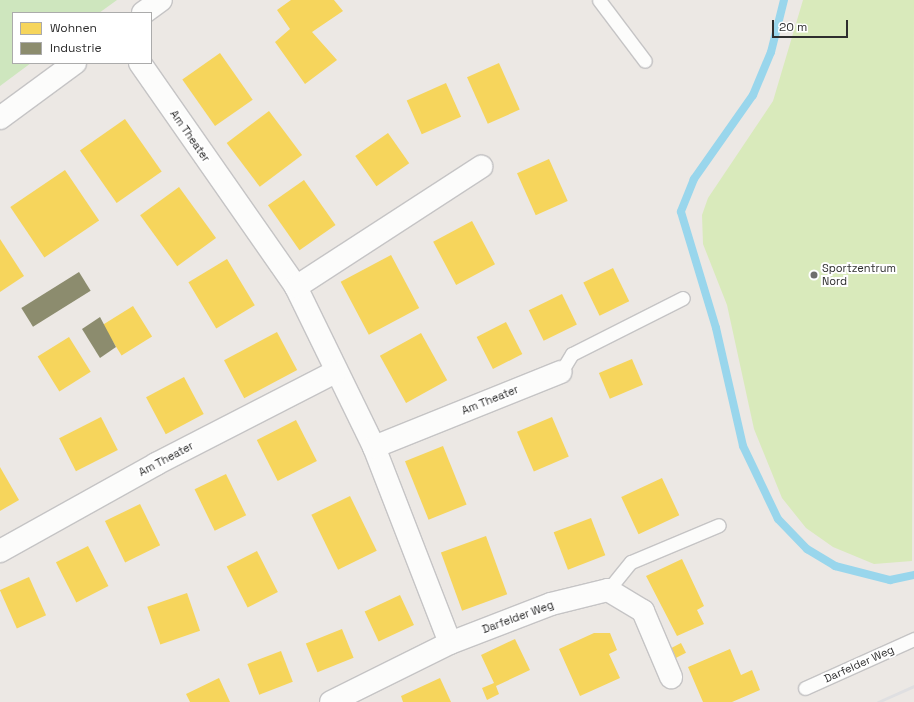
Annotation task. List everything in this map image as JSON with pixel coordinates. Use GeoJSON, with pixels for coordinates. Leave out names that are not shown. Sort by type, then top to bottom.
{"type":"FeatureCollection","features":[{"type":"Feature","properties":{"kind":"street"},"geometry":{"type":"LineString","coordinates":[[144,12],[161,0]]}},
{"type":"Feature","properties":{"kind":"street"},"geometry":{"type":"LineString","coordinates":[[0,118],[74,64]]}},
{"type":"Feature","properties":{"kind":"street","name":"Am Theater"},"geometry":{"type":"LineString","coordinates":[[141,64],[296,287],[335,372],[374,447],[450,643]]}},
{"type":"Feature","properties":{"kind":"street"},"geometry":{"type":"LineString","coordinates":[[296,287],[480,167]]}},
{"type":"Feature","properties":{"kind":"street","name":"Am Theater"},"geometry":{"type":"LineString","coordinates":[[0,551],[156,464],[335,372]]}},
{"type":"Feature","properties":{"kind":"street","name":"Am Theater"},"geometry":{"type":"LineString","coordinates":[[374,447],[561,372]]}},
{"type":"Feature","properties":{"kind":"street"},"geometry":{"type":"LineString","coordinates":[[608,590],[643,611],[671,677]]}},
{"type":"Feature","properties":{"kind":"street","name":"Darfelder Weg"},"geometry":{"type":"LineString","coordinates":[[331,702],[450,643],[551,604],[608,590]]}},
{"type":"Feature","properties":{"kind":"lane"},"geometry":{"type":"LineString","coordinates":[[598,0],[645,62]]}},
{"type":"Feature","properties":{"kind":"lane"},"geometry":{"type":"LineString","coordinates":[[561,372],[572,354],[683,298]]}},
{"type":"Feature","properties":{"kind":"lane"},"geometry":{"type":"LineString","coordinates":[[608,590],[631,562],[719,525]]}},
{"type":"Feature","properties":{"kind":"lane","name":"Darfelder Weg"},"geometry":{"type":"LineString","coordinates":[[805,688],[914,639]]}},
{"type":"Feature","properties":{"kind":"green space"},"geometry":{"type":"Polygon","coordinates":[[[0,0],[117,0],[100,12],[12,12],[12,64],[30,64],[0,86],[0,0]]]}},
{"type":"Feature","properties":{"kind":"green space","name":"Sportzentrum Nord"},"geometry":{"type":"Polygon","coordinates":[[[803,0],[914,0],[912,561],[874,564],[833,547],[806,528],[782,498],[754,429],[727,305],[703,244],[702,215],[708,198],[773,101],[803,0]]]}},
{"type":"Feature","properties":{"kind":"building: Wohnen"},"geometry":{"type":"Polygon","coordinates":[[[291,0],[334,0],[343,11],[312,32],[337,60],[305,84],[275,42],[290,29],[277,10],[291,0]]]}},
{"type":"Feature","properties":{"kind":"building: Wohnen"},"geometry":{"type":"Polygon","coordinates":[[[220,53],[253,100],[215,126],[182,79],[220,53]]]}},
{"type":"Feature","properties":{"kind":"building: Wohnen"},"geometry":{"type":"Polygon","coordinates":[[[499,63],[520,110],[488,124],[467,77],[499,63]]]}},
{"type":"Feature","properties":{"kind":"building: Wohnen"},"geometry":{"type":"Polygon","coordinates":[[[446,83],[461,117],[422,134],[407,100],[446,83]]]}},
{"type":"Feature","properties":{"kind":"building: Wohnen"},"geometry":{"type":"Polygon","coordinates":[[[269,111],[302,155],[260,187],[227,143],[269,111]]]}},
{"type":"Feature","properties":{"kind":"building: Wohnen"},"geometry":{"type":"Polygon","coordinates":[[[125,119],[162,171],[117,203],[80,151],[125,119]]]}},
{"type":"Feature","properties":{"kind":"building: Wohnen"},"geometry":{"type":"Polygon","coordinates":[[[388,133],[409,163],[376,186],[355,156],[388,133]]]}},
{"type":"Feature","properties":{"kind":"building: Wohnen"},"geometry":{"type":"Polygon","coordinates":[[[549,159],[568,201],[536,215],[517,173],[549,159]]]}},
{"type":"Feature","properties":{"kind":"building: Wohnen"},"geometry":{"type":"Polygon","coordinates":[[[65,170],[99,221],[44,257],[10,207],[65,170]]]}},
{"type":"Feature","properties":{"kind":"building: Wohnen"},"geometry":{"type":"Polygon","coordinates":[[[304,180],[336,225],[300,250],[268,205],[304,180]]]}},
{"type":"Feature","properties":{"kind":"building: Wohnen"},"geometry":{"type":"Polygon","coordinates":[[[179,187],[216,238],[177,266],[140,215],[179,187]]]}},
{"type":"Feature","properties":{"kind":"building: Wohnen"},"geometry":{"type":"Polygon","coordinates":[[[472,221],[495,264],[456,285],[433,242],[472,221]]]}},
{"type":"Feature","properties":{"kind":"building: Wohnen"},"geometry":{"type":"Polygon","coordinates":[[[0,239],[24,276],[0,292],[0,239]]]}},
{"type":"Feature","properties":{"kind":"building: Wohnen"},"geometry":{"type":"Polygon","coordinates":[[[391,255],[419,308],[369,335],[341,282],[391,255]]]}},
{"type":"Feature","properties":{"kind":"building: Wohnen"},"geometry":{"type":"Polygon","coordinates":[[[227,259],[255,305],[216,328],[188,282],[227,259]]]}},
{"type":"Feature","properties":{"kind":"building: Wohnen"},"geometry":{"type":"Polygon","coordinates":[[[613,268],[629,301],[600,316],[583,282],[613,268]]]}},
{"type":"Feature","properties":{"kind":"building: Wohnen"},"geometry":{"type":"Polygon","coordinates":[[[562,294],[577,325],[544,341],[529,310],[562,294]]]}},
{"type":"Feature","properties":{"kind":"building: Wohnen"},"geometry":{"type":"Polygon","coordinates":[[[133,306],[152,337],[122,356],[102,325],[133,306]]]}},
{"type":"Feature","properties":{"kind":"building: Wohnen"},"geometry":{"type":"Polygon","coordinates":[[[506,322],[522,354],[493,369],[477,337],[506,322]]]}},
{"type":"Feature","properties":{"kind":"building: Wohnen"},"geometry":{"type":"Polygon","coordinates":[[[277,332],[297,370],[244,398],[224,360],[277,332]]]}},
{"type":"Feature","properties":{"kind":"building: Wohnen"},"geometry":{"type":"Polygon","coordinates":[[[421,333],[447,380],[406,403],[380,356],[421,333]]]}},
{"type":"Feature","properties":{"kind":"building: Wohnen"},"geometry":{"type":"Polygon","coordinates":[[[69,337],[91,372],[59,391],[38,357],[69,337]]]}},
{"type":"Feature","properties":{"kind":"building: Wohnen"},"geometry":{"type":"Polygon","coordinates":[[[632,359],[643,385],[610,399],[599,373],[632,359]]]}},
{"type":"Feature","properties":{"kind":"building: Wohnen"},"geometry":{"type":"Polygon","coordinates":[[[184,377],[204,414],[166,434],[146,397],[184,377]]]}},
{"type":"Feature","properties":{"kind":"building: Wohnen"},"geometry":{"type":"Polygon","coordinates":[[[101,417],[118,450],[76,471],[59,438],[101,417]]]}},
{"type":"Feature","properties":{"kind":"building: Wohnen"},"geometry":{"type":"Polygon","coordinates":[[[552,417],[569,457],[534,471],[517,432],[552,417]]]}},
{"type":"Feature","properties":{"kind":"building: Wohnen"},"geometry":{"type":"Polygon","coordinates":[[[296,420],[317,461],[278,481],[257,440],[296,420]]]}},
{"type":"Feature","properties":{"kind":"building: Wohnen"},"geometry":{"type":"Polygon","coordinates":[[[443,446],[467,504],[429,520],[405,461],[443,446]]]}},
{"type":"Feature","properties":{"kind":"building: Wohnen"},"geometry":{"type":"Polygon","coordinates":[[[0,467],[19,500],[0,511],[0,467]]]}},
{"type":"Feature","properties":{"kind":"building: Wohnen"},"geometry":{"type":"Polygon","coordinates":[[[226,474],[246,515],[215,531],[195,489],[226,474]]]}},
{"type":"Feature","properties":{"kind":"building: Wohnen"},"geometry":{"type":"Polygon","coordinates":[[[662,478],[679,515],[639,534],[621,497],[662,478]]]}},
{"type":"Feature","properties":{"kind":"building: Wohnen"},"geometry":{"type":"Polygon","coordinates":[[[350,496],[377,551],[338,570],[311,515],[350,496]]]}},
{"type":"Feature","properties":{"kind":"building: Wohnen"},"geometry":{"type":"Polygon","coordinates":[[[140,504],[160,545],[125,562],[105,521],[140,504]]]}},
{"type":"Feature","properties":{"kind":"building: Wohnen"},"geometry":{"type":"Polygon","coordinates":[[[591,518],[605,555],[568,570],[554,532],[591,518]]]}},
{"type":"Feature","properties":{"kind":"building: Wohnen"},"geometry":{"type":"Polygon","coordinates":[[[486,536],[507,594],[462,611],[441,552],[486,536]]]}},
{"type":"Feature","properties":{"kind":"building: Wohnen"},"geometry":{"type":"Polygon","coordinates":[[[88,546],[108,586],[76,602],[56,562],[88,546]]]}},
{"type":"Feature","properties":{"kind":"building: Wohnen"},"geometry":{"type":"Polygon","coordinates":[[[257,551],[278,592],[248,607],[227,566],[257,551]]]}},
{"type":"Feature","properties":{"kind":"building: Wohnen"},"geometry":{"type":"Polygon","coordinates":[[[682,559],[704,606],[697,610],[704,624],[677,636],[646,576],[682,559]]]}},
{"type":"Feature","properties":{"kind":"building: Wohnen"},"geometry":{"type":"Polygon","coordinates":[[[29,577],[46,615],[17,628],[0,590],[29,577]]]}},
{"type":"Feature","properties":{"kind":"building: Wohnen"},"geometry":{"type":"Polygon","coordinates":[[[187,593],[200,631],[160,644],[147,607],[187,593]]]}},
{"type":"Feature","properties":{"kind":"building: Wohnen"},"geometry":{"type":"Polygon","coordinates":[[[400,595],[414,625],[379,641],[365,611],[400,595]]]}},
{"type":"Feature","properties":{"kind":"building: Wohnen"},"geometry":{"type":"Polygon","coordinates":[[[342,629],[354,658],[317,672],[306,644],[342,629]]]}},
{"type":"Feature","properties":{"kind":"building: Wohnen"},"geometry":{"type":"Polygon","coordinates":[[[594,633],[610,633],[617,650],[609,654],[620,678],[580,696],[559,649],[594,633]]]}},
{"type":"Feature","properties":{"kind":"building: Wohnen"},"geometry":{"type":"Polygon","coordinates":[[[515,639],[530,670],[496,686],[499,694],[487,700],[482,688],[494,683],[481,655],[515,639]]]}},
{"type":"Feature","properties":{"kind":"building: Wohnen"},"geometry":{"type":"Polygon","coordinates":[[[681,643],[686,653],[674,659],[669,649],[681,643]]]}},
{"type":"Feature","properties":{"kind":"building: Wohnen"},"geometry":{"type":"Polygon","coordinates":[[[730,649],[741,675],[752,670],[760,690],[732,702],[703,702],[688,667],[730,649]]]}},
{"type":"Feature","properties":{"kind":"building: Wohnen"},"geometry":{"type":"Polygon","coordinates":[[[281,651],[293,682],[259,695],[247,664],[281,651]]]}},
{"type":"Feature","properties":{"kind":"building: Wohnen"},"geometry":{"type":"Polygon","coordinates":[[[219,678],[230,702],[190,702],[186,694],[219,678]]]}},
{"type":"Feature","properties":{"kind":"building: Wohnen"},"geometry":{"type":"Polygon","coordinates":[[[440,678],[451,702],[403,702],[401,696],[440,678]]]}},
{"type":"Feature","properties":{"kind":"building: Industrie"},"geometry":{"type":"Polygon","coordinates":[[[79,272],[91,291],[33,327],[21,308],[79,272]]]}},
{"type":"Feature","properties":{"kind":"building: Industrie"},"geometry":{"type":"Polygon","coordinates":[[[100,317],[116,347],[100,358],[82,329],[100,317]]]}},
{"type":"Feature","properties":{"kind":"waterway"},"geometry":{"type":"LineString","coordinates":[[784,0],[771,52],[753,95],[694,179],[681,212],[716,328],[743,446],[778,519],[807,549],[835,566],[890,580],[914,575]]}},
{"type":"Feature","properties":{"kind":"railway"},"geometry":{"type":"LineString","coordinates":[[878,702],[914,686]]}},
{"type":"Feature","properties":{"kind":"place","name":"Sportzentrum Nord"},"geometry":{"type":"Point","coordinates":[814,275]}}]}
